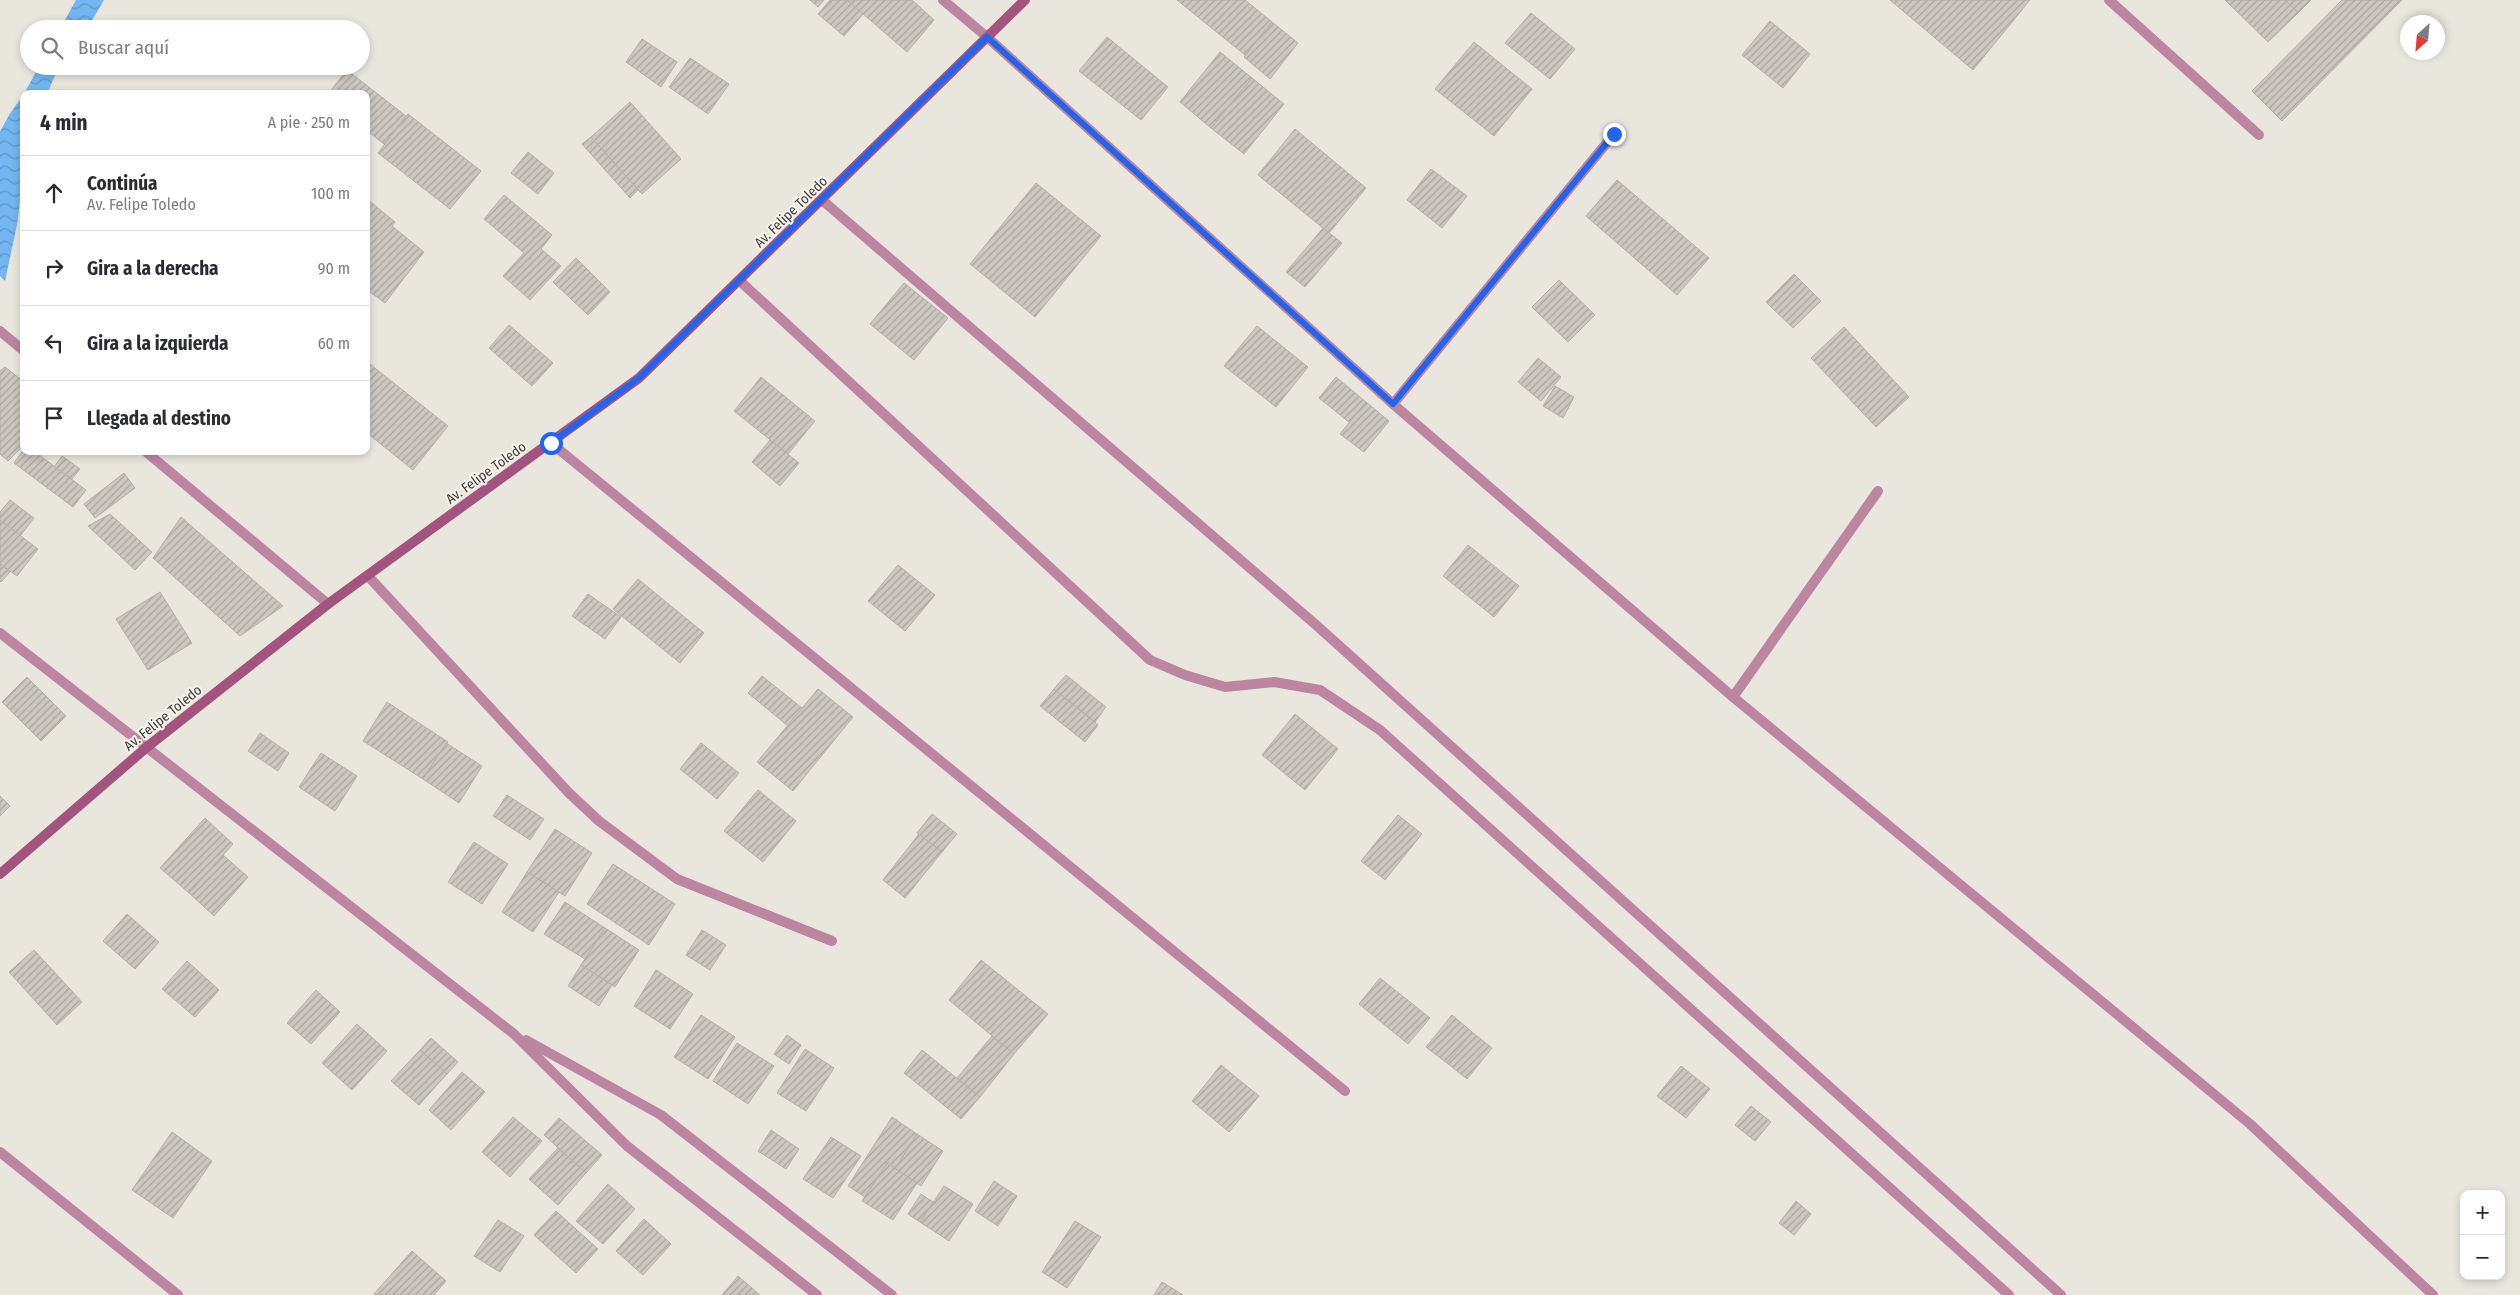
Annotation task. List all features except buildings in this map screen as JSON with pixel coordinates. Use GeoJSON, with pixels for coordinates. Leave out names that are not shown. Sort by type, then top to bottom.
{"type":"FeatureCollection","features":[{"type":"Feature","properties":{"kind":"main road","name":"Av. Felipe Toledo"},"geometry":{"type":"LineString","coordinates":[[0,874],[147,747],[328,604],[639,378],[1025,0]]}},
{"type":"Feature","properties":{"kind":"street"},"geometry":{"type":"LineString","coordinates":[[943,0],[987,37],[1393,404],[1734,697],[2250,1124],[2433,1295]]}},
{"type":"Feature","properties":{"kind":"street"},"geometry":{"type":"LineString","coordinates":[[2108,0],[2259,135]]}},
{"type":"Feature","properties":{"kind":"street"},"geometry":{"type":"LineString","coordinates":[[1393,404],[1614,134]]}},
{"type":"Feature","properties":{"kind":"street"},"geometry":{"type":"LineString","coordinates":[[822,200],[1315,624],[2061,1295]]}},
{"type":"Feature","properties":{"kind":"street"},"geometry":{"type":"LineString","coordinates":[[740,281],[1150,660],[1185,675],[1225,688],[1274,682],[1320,690],[1380,730],[2009,1295]]}},
{"type":"Feature","properties":{"kind":"street"},"geometry":{"type":"LineString","coordinates":[[0,331],[20,347]]}},
{"type":"Feature","properties":{"kind":"street"},"geometry":{"type":"LineString","coordinates":[[551,443],[1345,1091]]}},
{"type":"Feature","properties":{"kind":"street"},"geometry":{"type":"LineString","coordinates":[[150,455],[328,604]]}},
{"type":"Feature","properties":{"kind":"street"},"geometry":{"type":"LineString","coordinates":[[1734,697],[1878,491]]}},
{"type":"Feature","properties":{"kind":"street"},"geometry":{"type":"LineString","coordinates":[[368,576],[569,793],[599,821],[638,852],[677,879],[832,942]]}},
{"type":"Feature","properties":{"kind":"street"},"geometry":{"type":"LineString","coordinates":[[0,633],[514,1034],[627,1146],[816,1295]]}},
{"type":"Feature","properties":{"kind":"street"},"geometry":{"type":"LineString","coordinates":[[514,1034],[661,1115],[892,1295]]}},
{"type":"Feature","properties":{"kind":"street"},"geometry":{"type":"LineString","coordinates":[[0,1152],[178,1295]]}},
{"type":"Feature","properties":{"kind":"water"},"geometry":{"type":"Polygon","coordinates":[[[76,0],[104,0],[92,20],[65,20],[76,0]]]}},
{"type":"Feature","properties":{"kind":"water"},"geometry":{"type":"Polygon","coordinates":[[[34,75],[55,75],[49,90],[26,90],[34,75]]]}},
{"type":"Feature","properties":{"kind":"water"},"geometry":{"type":"Polygon","coordinates":[[[20,100],[20,201],[5,281],[0,276],[0,132],[20,100]]]}},
{"type":"Feature","properties":{"kind":"route"},"geometry":{"type":"LineString","coordinates":[[551,443],[639,378],[987,37],[1393,404],[1614,134]]}}]}
